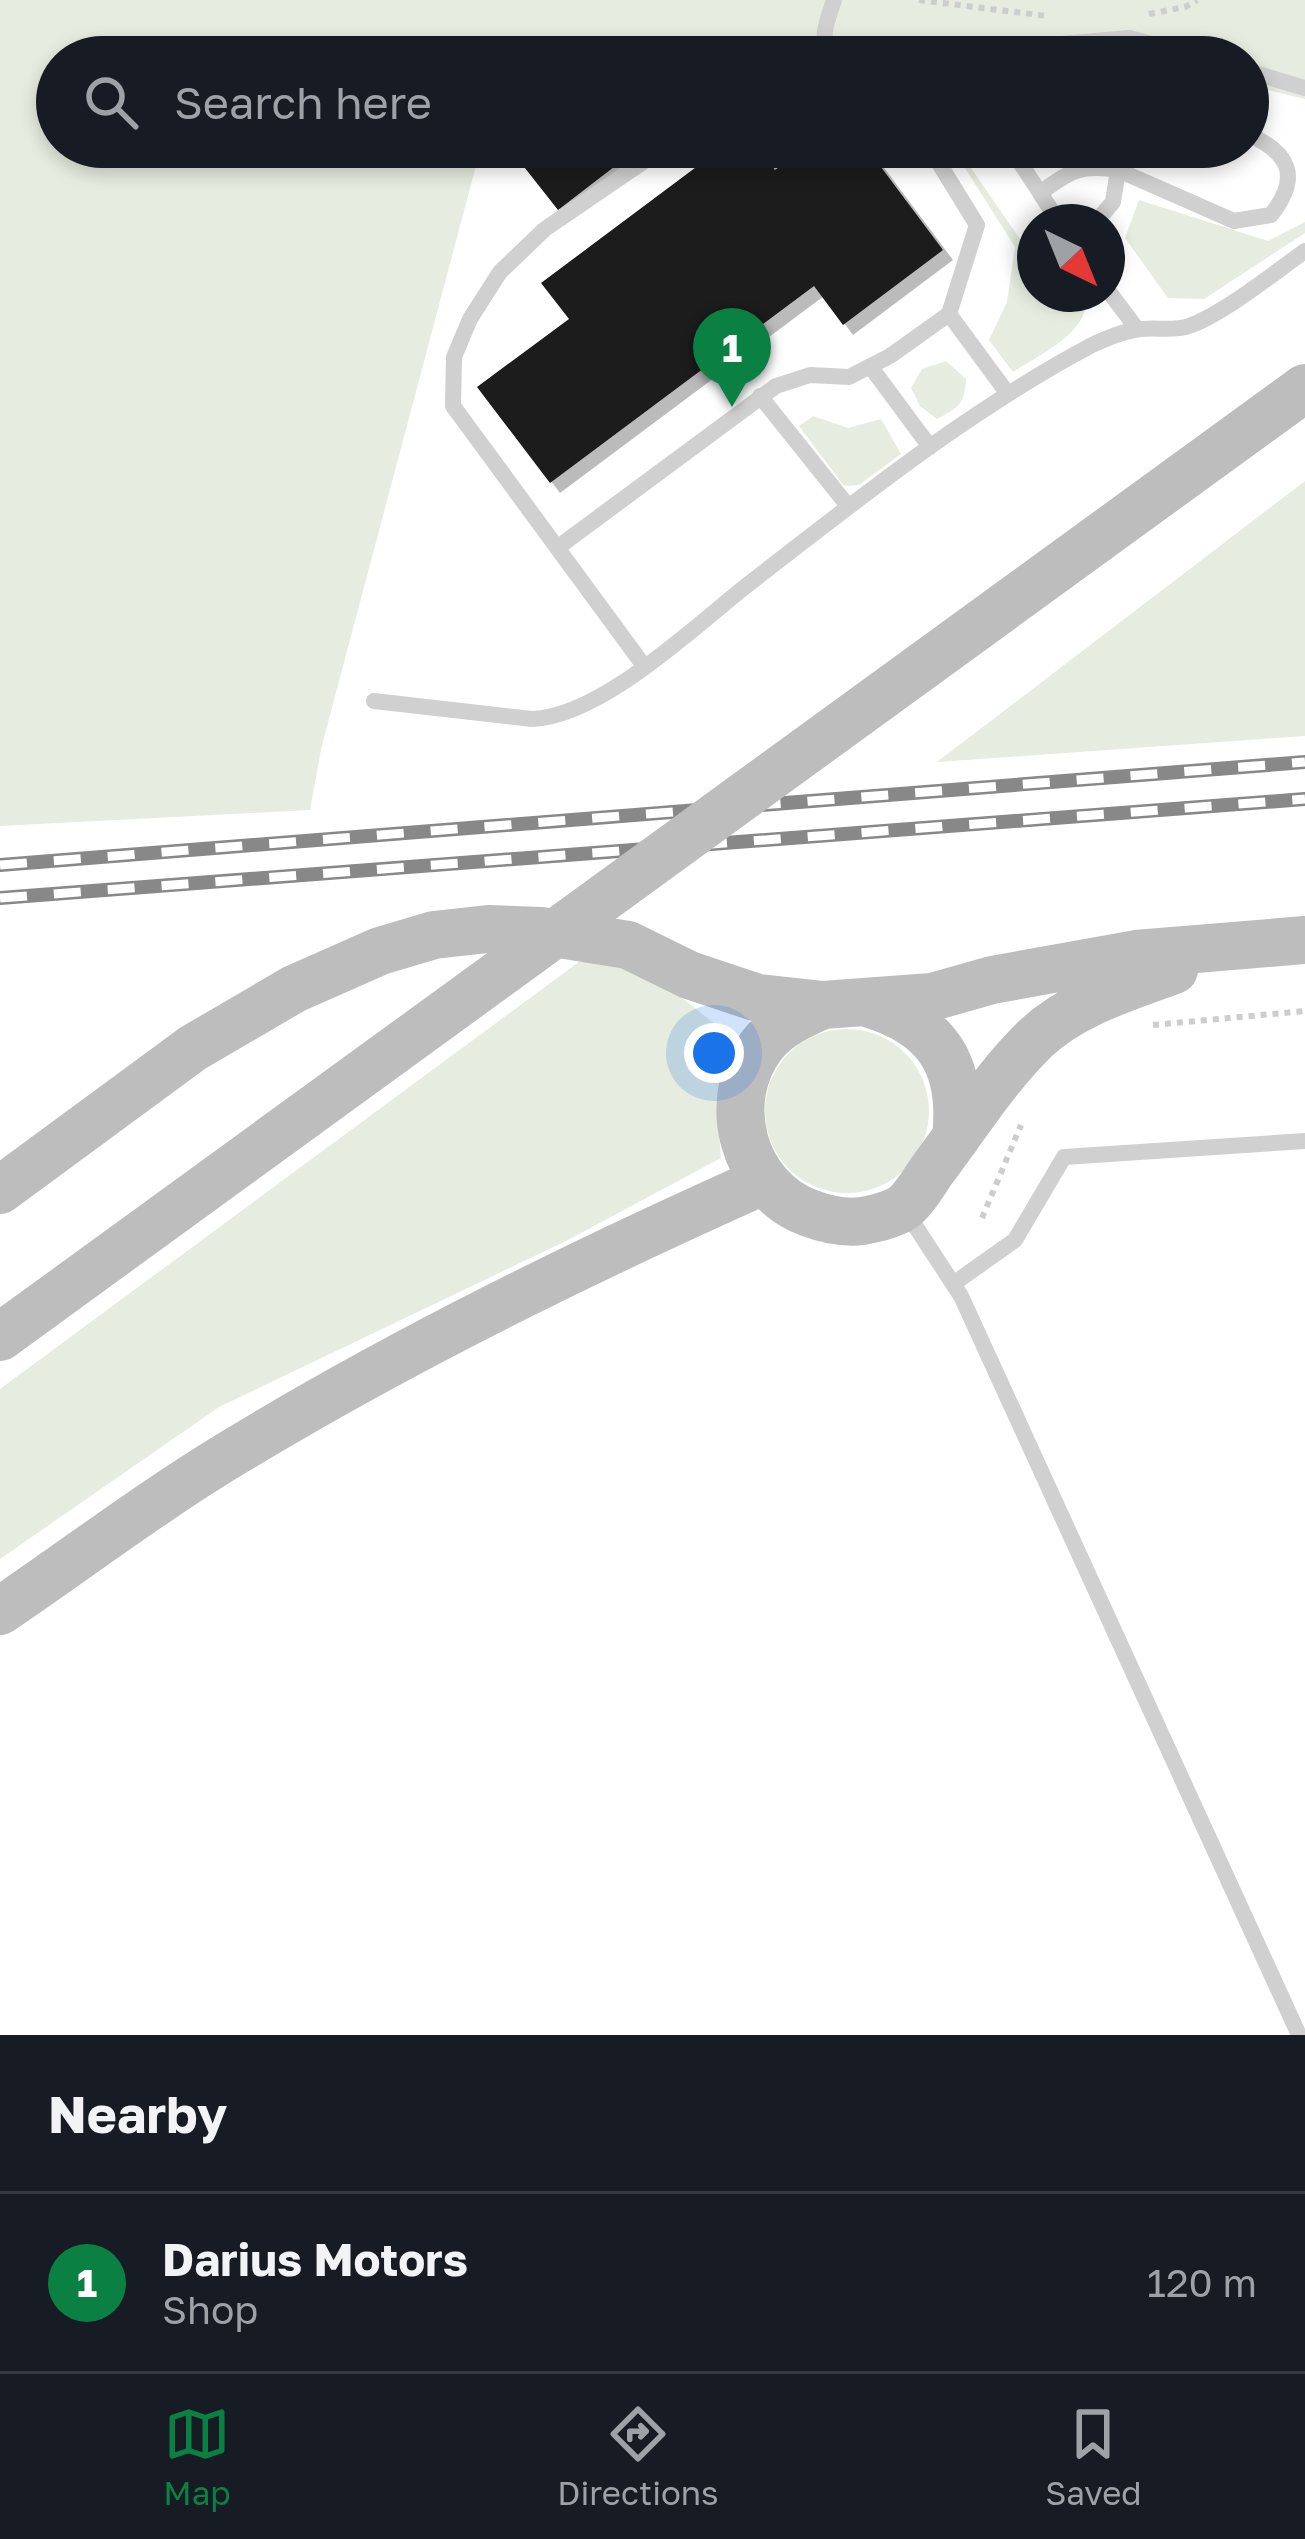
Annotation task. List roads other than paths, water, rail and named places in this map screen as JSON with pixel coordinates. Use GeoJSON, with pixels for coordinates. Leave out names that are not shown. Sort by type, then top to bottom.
{"type":"FeatureCollection","features":[{"type":"Feature","properties":{"kind":"street"},"geometry":{"type":"LineString","coordinates":[[0,1337],[1305,388]]}},
{"type":"Feature","properties":{"kind":"street"},"geometry":{"type":"LineString","coordinates":[[0,1190],[214,1036],[294,989],[380,951],[434,935],[488,929],[542,931],[628,945],[689,975],[758,998],[896,1012],[921,1028],[941,1051],[955,1078],[956,1138]]}},
{"type":"Feature","properties":{"kind":"street"},"geometry":{"type":"LineString","coordinates":[[1288,941],[1174,970],[1094,999],[1038,1036],[997,1082],[904,1208],[867,1221],[828,1220],[792,1207],[763,1181],[746,1149],[739,1113],[745,1077],[762,1045],[789,1020],[844,1004],[932,997],[992,980],[1136,954],[1288,941]]}},
{"type":"Feature","properties":{"kind":"street"},"geometry":{"type":"LineString","coordinates":[[0,1611],[229,1455],[346,1385],[623,1244],[763,1181]]}},
{"type":"Feature","properties":{"kind":"lane"},"geometry":{"type":"LineString","coordinates":[[823,36],[834,0]]}},
{"type":"Feature","properties":{"kind":"lane"},"geometry":{"type":"LineString","coordinates":[[1269,77],[1305,88]]}},
{"type":"Feature","properties":{"kind":"lane"},"geometry":{"type":"LineString","coordinates":[[1106,168],[1234,221],[1271,215],[1287,195],[1288,171],[1269,144]]}},
{"type":"Feature","properties":{"kind":"lane"},"geometry":{"type":"LineString","coordinates":[[634,168],[545,229],[500,272],[470,319],[454,357],[453,406],[644,666]]}},
{"type":"Feature","properties":{"kind":"lane"},"geometry":{"type":"LineString","coordinates":[[557,548],[776,386],[810,375],[849,377],[890,356],[949,314],[977,225],[942,168]]}},
{"type":"Feature","properties":{"kind":"lane"},"geometry":{"type":"LineString","coordinates":[[1024,168],[1047,204]]}},
{"type":"Feature","properties":{"kind":"lane"},"geometry":{"type":"LineString","coordinates":[[1040,193],[1078,168]]}},
{"type":"Feature","properties":{"kind":"lane"},"geometry":{"type":"LineString","coordinates":[[1111,204],[1118,170]]}},
{"type":"Feature","properties":{"kind":"lane"},"geometry":{"type":"LineString","coordinates":[[374,701],[532,719],[551,718],[595,701],[848,506],[1008,394],[1103,340],[1137,329],[1186,327],[1197,322],[1305,251]]}},
{"type":"Feature","properties":{"kind":"lane"},"geometry":{"type":"LineString","coordinates":[[1124,312],[1137,329]]}},
{"type":"Feature","properties":{"kind":"lane"},"geometry":{"type":"LineString","coordinates":[[949,314],[1008,394]]}},
{"type":"Feature","properties":{"kind":"lane"},"geometry":{"type":"LineString","coordinates":[[870,366],[930,447]]}},
{"type":"Feature","properties":{"kind":"lane"},"geometry":{"type":"LineString","coordinates":[[760,396],[848,506]]}},
{"type":"Feature","properties":{"kind":"lane"},"geometry":{"type":"LineString","coordinates":[[953,1284],[1015,1240],[1064,1156],[1305,1141]]}},
{"type":"Feature","properties":{"kind":"lane"},"geometry":{"type":"LineString","coordinates":[[904,1208],[953,1284],[1299,2035]]}},
{"type":"Feature","properties":{"kind":"railway"},"geometry":{"type":"LineString","coordinates":[[0,865],[1305,762]]}},
{"type":"Feature","properties":{"kind":"railway"},"geometry":{"type":"LineString","coordinates":[[0,898],[1305,799]]}},
{"type":"Feature","properties":{"kind":"place","name":"Darius Motors"},"geometry":{"type":"Point","coordinates":[732,407]}}]}
